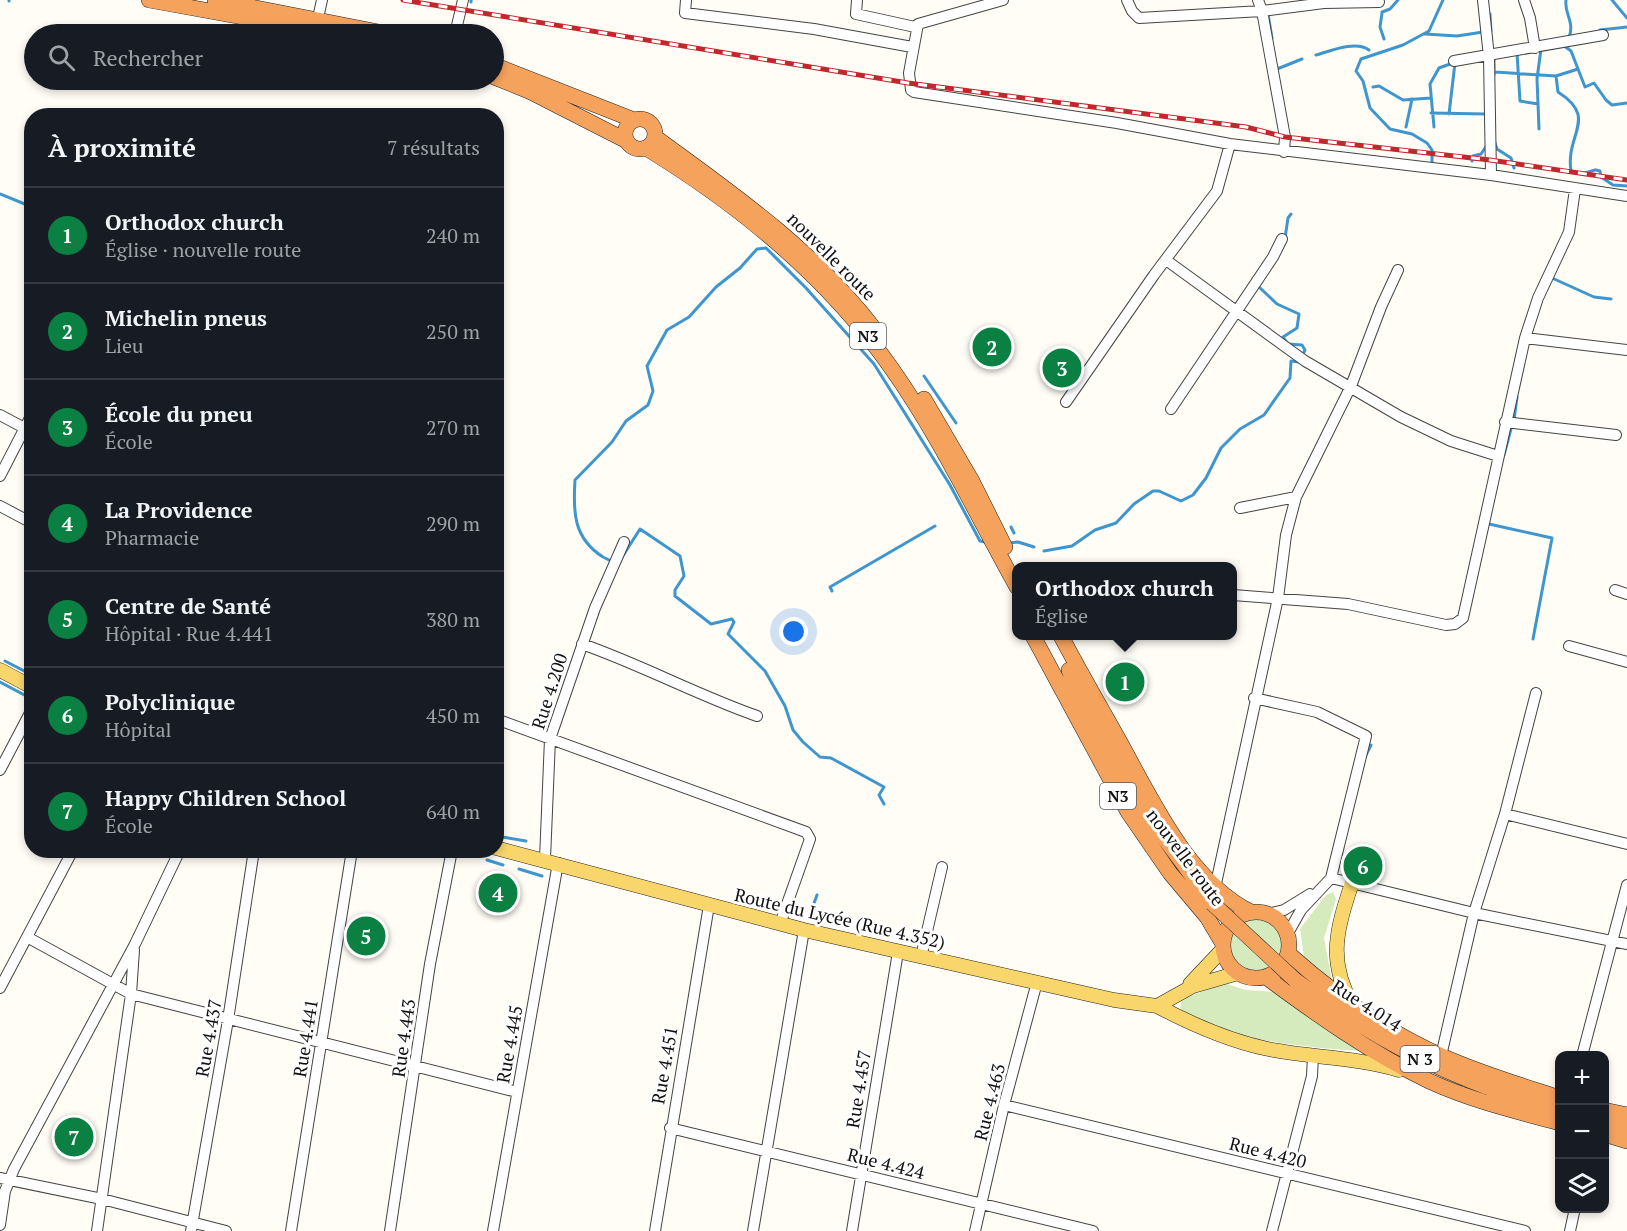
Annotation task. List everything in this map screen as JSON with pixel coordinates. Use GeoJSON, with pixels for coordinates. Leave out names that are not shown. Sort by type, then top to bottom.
{"type":"FeatureCollection","features":[{"type":"Feature","properties":{"kind":"highway"},"geometry":{"type":"LineString","coordinates":[[149,0],[282,24]]}},
{"type":"Feature","properties":{"kind":"highway"},"geometry":{"type":"LineString","coordinates":[[215,0],[265,4],[345,24]]}},
{"type":"Feature","properties":{"kind":"highway"},"geometry":{"type":"LineString","coordinates":[[504,69],[634,120],[646,120],[651,123],[651,142],[639,149],[531,92],[504,80]]}},
{"type":"Feature","properties":{"kind":"highway"},"geometry":{"type":"LineString","coordinates":[[627,141],[626,129],[634,120]]}},
{"type":"Feature","properties":{"kind":"highway","name":"nouvelle route"},"geometry":{"type":"LineString","coordinates":[[651,142],[760,227],[830,292],[868,337],[920,413],[1012,565]]}},
{"type":"Feature","properties":{"kind":"highway","name":"nouvelle route"},"geometry":{"type":"LineString","coordinates":[[1035,640],[1128,812],[1170,873],[1208,917],[1223,946]]}},
{"type":"Feature","properties":{"kind":"highway","name":"nouvelle route"},"geometry":{"type":"LineString","coordinates":[[1045,640],[1071,687],[1080,698]]}},
{"type":"Feature","properties":{"kind":"highway","name":"nouvelle route"},"geometry":{"type":"LineString","coordinates":[[1053,640],[1080,698],[1134,797],[1214,895],[1251,912]]}},
{"type":"Feature","properties":{"kind":"highway","name":"nouvelle route"},"geometry":{"type":"LineString","coordinates":[[1063,640],[1161,816],[1214,895]]}},
{"type":"Feature","properties":{"kind":"highway","name":"Rue 4.014"},"geometry":{"type":"LineString","coordinates":[[1214,895],[1295,980],[1343,1016],[1394,1047],[1487,1089],[1555,1109]]}},
{"type":"Feature","properties":{"kind":"highway"},"geometry":{"type":"LineString","coordinates":[[1251,912],[1268,914],[1283,925],[1287,933],[1288,954],[1284,964],[1266,977],[1247,977],[1238,973],[1231,966],[1223,946],[1232,923],[1251,912]]}},
{"type":"Feature","properties":{"kind":"highway"},"geometry":{"type":"LineString","coordinates":[[1288,954],[1373,1020],[1441,1056],[1555,1096]]}},
{"type":"Feature","properties":{"kind":"highway"},"geometry":{"type":"LineString","coordinates":[[1266,977],[1312,1011],[1428,1080],[1503,1108],[1555,1122]]}},
{"type":"Feature","properties":{"kind":"highway"},"geometry":{"type":"LineString","coordinates":[[1609,1111],[1627,1115]]}},
{"type":"Feature","properties":{"kind":"highway"},"geometry":{"type":"LineString","coordinates":[[1609,1123],[1627,1128]]}},
{"type":"Feature","properties":{"kind":"highway"},"geometry":{"type":"LineString","coordinates":[[1609,1135],[1627,1140]]}},
{"type":"Feature","properties":{"kind":"main road"},"geometry":{"type":"LineString","coordinates":[[0,670],[24,683]]}},
{"type":"Feature","properties":{"kind":"main road","name":"Route du Lycée (Rue 4.352)"},"geometry":{"type":"LineString","coordinates":[[504,850],[804,930],[1114,1000],[1157,1006]]}},
{"type":"Feature","properties":{"kind":"main road"},"geometry":{"type":"LineString","coordinates":[[1352,883],[1341,916],[1336,955],[1342,986],[1353,1006]]}},
{"type":"Feature","properties":{"kind":"main road"},"geometry":{"type":"LineString","coordinates":[[1177,997],[1211,964],[1223,946]]}},
{"type":"Feature","properties":{"kind":"main road"},"geometry":{"type":"LineString","coordinates":[[1157,1006],[1177,997],[1193,986],[1238,973]]}},
{"type":"Feature","properties":{"kind":"main road"},"geometry":{"type":"LineString","coordinates":[[1157,1006],[1188,1023],[1234,1040],[1313,1056],[1354,1059],[1428,1080]]}},
{"type":"Feature","properties":{"kind":"street"},"geometry":{"type":"LineString","coordinates":[[318,18],[322,0]]}},
{"type":"Feature","properties":{"kind":"street"},"geometry":{"type":"LineString","coordinates":[[457,24],[463,0]]}},
{"type":"Feature","properties":{"kind":"street"},"geometry":{"type":"LineString","coordinates":[[686,0],[685,13],[814,29],[912,47]]}},
{"type":"Feature","properties":{"kind":"street"},"geometry":{"type":"LineString","coordinates":[[857,0],[856,14],[915,27]]}},
{"type":"Feature","properties":{"kind":"street"},"geometry":{"type":"LineString","coordinates":[[1000,0],[921,22],[915,27],[909,73],[911,90],[1284,152],[1491,175],[1627,196]]}},
{"type":"Feature","properties":{"kind":"street"},"geometry":{"type":"LineString","coordinates":[[1127,0],[1132,11],[1139,18],[1260,5],[1379,2]]}},
{"type":"Feature","properties":{"kind":"street"},"geometry":{"type":"LineString","coordinates":[[1483,0],[1489,57],[1491,175]]}},
{"type":"Feature","properties":{"kind":"street"},"geometry":{"type":"LineString","coordinates":[[1524,0],[1535,48]]}},
{"type":"Feature","properties":{"kind":"street"},"geometry":{"type":"LineString","coordinates":[[1260,5],[1285,137],[1284,152]]}},
{"type":"Feature","properties":{"kind":"street"},"geometry":{"type":"LineString","coordinates":[[1454,61],[1489,57],[1603,35]]}},
{"type":"Feature","properties":{"kind":"street"},"geometry":{"type":"LineString","coordinates":[[1066,402],[1217,191],[1230,144]]}},
{"type":"Feature","properties":{"kind":"street"},"geometry":{"type":"LineString","coordinates":[[1237,594],[1348,604],[1446,625],[1455,624],[1463,618],[1525,338],[1538,298],[1567,238],[1575,189]]}},
{"type":"Feature","properties":{"kind":"street"},"geometry":{"type":"LineString","coordinates":[[1171,409],[1236,313],[1282,239]]}},
{"type":"Feature","properties":{"kind":"street"},"geometry":{"type":"LineString","coordinates":[[1166,260],[1301,359],[1401,417],[1451,441],[1498,456]]}},
{"type":"Feature","properties":{"kind":"street"},"geometry":{"type":"LineString","coordinates":[[1214,895],[1254,698],[1278,598],[1286,535],[1296,497],[1351,386],[1381,307],[1398,270]]}},
{"type":"Feature","properties":{"kind":"street"},"geometry":{"type":"LineString","coordinates":[[1525,338],[1627,350]]}},
{"type":"Feature","properties":{"kind":"street"},"geometry":{"type":"LineString","coordinates":[[0,416],[24,428]]}},
{"type":"Feature","properties":{"kind":"street"},"geometry":{"type":"LineString","coordinates":[[1505,422],[1616,435]]}},
{"type":"Feature","properties":{"kind":"street"},"geometry":{"type":"LineString","coordinates":[[0,476],[24,437]]}},
{"type":"Feature","properties":{"kind":"street"},"geometry":{"type":"LineString","coordinates":[[1240,508],[1296,497]]}},
{"type":"Feature","properties":{"kind":"street"},"geometry":{"type":"LineString","coordinates":[[0,506],[24,519]]}},
{"type":"Feature","properties":{"kind":"street","name":"Rue 4.200"},"geometry":{"type":"LineString","coordinates":[[551,861],[550,739],[595,608],[624,542]]}},
{"type":"Feature","properties":{"kind":"street"},"geometry":{"type":"LineString","coordinates":[[1615,590],[1627,594]]}},
{"type":"Feature","properties":{"kind":"street"},"geometry":{"type":"LineString","coordinates":[[582,644],[639,665],[702,697],[757,716]]}},
{"type":"Feature","properties":{"kind":"street"},"geometry":{"type":"LineString","coordinates":[[1569,646],[1627,662]]}},
{"type":"Feature","properties":{"kind":"street"},"geometry":{"type":"LineString","coordinates":[[1441,1056],[1474,913],[1505,814],[1536,693]]}},
{"type":"Feature","properties":{"kind":"street"},"geometry":{"type":"LineString","coordinates":[[1254,698],[1317,712],[1366,736],[1331,878],[1318,890],[1287,933]]}},
{"type":"Feature","properties":{"kind":"street"},"geometry":{"type":"LineString","coordinates":[[504,722],[808,834],[810,838],[780,924]]}},
{"type":"Feature","properties":{"kind":"street"},"geometry":{"type":"LineString","coordinates":[[0,770],[24,724]]}},
{"type":"Feature","properties":{"kind":"street"},"geometry":{"type":"LineString","coordinates":[[1505,814],[1627,844]]}},
{"type":"Feature","properties":{"kind":"street"},"geometry":{"type":"LineString","coordinates":[[0,988],[69,858]]}},
{"type":"Feature","properties":{"kind":"street"},"geometry":{"type":"LineString","coordinates":[[0,1225],[5,1179],[135,944],[176,858]]}},
{"type":"Feature","properties":{"kind":"street","name":"Rue 4.437"},"geometry":{"type":"LineString","coordinates":[[191,1227],[228,1020],[253,858]]}},
{"type":"Feature","properties":{"kind":"street","name":"Rue 4.441"},"geometry":{"type":"LineString","coordinates":[[291,1231],[351,858]]}},
{"type":"Feature","properties":{"kind":"street","name":"Rue 4.443"},"geometry":{"type":"LineString","coordinates":[[390,1231],[430,964],[450,858]]}},
{"type":"Feature","properties":{"kind":"street","name":"Rue 4.445"},"geometry":{"type":"LineString","coordinates":[[494,1231],[551,861]]}},
{"type":"Feature","properties":{"kind":"street"},"geometry":{"type":"LineString","coordinates":[[921,957],[942,867]]}},
{"type":"Feature","properties":{"kind":"street"},"geometry":{"type":"LineString","coordinates":[[1331,878],[1474,913],[1627,944]]}},
{"type":"Feature","properties":{"kind":"street"},"geometry":{"type":"LineString","coordinates":[[1583,1051],[1606,974],[1627,885]]}},
{"type":"Feature","properties":{"kind":"street"},"geometry":{"type":"LineString","coordinates":[[1268,914],[1284,910],[1318,890]]}},
{"type":"Feature","properties":{"kind":"street","name":"Rue 4.451"},"geometry":{"type":"LineString","coordinates":[[655,1231],[670,1128],[709,905]]}},
{"type":"Feature","properties":{"kind":"street"},"geometry":{"type":"LineString","coordinates":[[753,1231],[804,930]]}},
{"type":"Feature","properties":{"kind":"street"},"geometry":{"type":"LineString","coordinates":[[27,937],[131,994],[517,1092]]}},
{"type":"Feature","properties":{"kind":"street"},"geometry":{"type":"LineString","coordinates":[[97,1231],[131,994],[135,944]]}},
{"type":"Feature","properties":{"kind":"street","name":"Rue 4.457"},"geometry":{"type":"LineString","coordinates":[[852,1231],[898,952]]}},
{"type":"Feature","properties":{"kind":"street","name":"Rue 4.463"},"geometry":{"type":"LineString","coordinates":[[975,1231],[1004,1105],[1037,982]]}},
{"type":"Feature","properties":{"kind":"street"},"geometry":{"type":"LineString","coordinates":[[1272,1231],[1312,1076],[1313,1056]]}},
{"type":"Feature","properties":{"kind":"street","name":"Rue 4.420"},"geometry":{"type":"LineString","coordinates":[[1004,1105],[1525,1231]]}},
{"type":"Feature","properties":{"kind":"street","name":"Rue 4.424"},"geometry":{"type":"LineString","coordinates":[[670,1128],[1093,1231]]}},
{"type":"Feature","properties":{"kind":"street"},"geometry":{"type":"LineString","coordinates":[[5,1179],[102,1200],[191,1227],[226,1231]]}},
{"type":"Feature","properties":{"kind":"street"},"geometry":{"type":"LineString","coordinates":[[1570,1231],[1574,1213]]}},
{"type":"Feature","properties":{"kind":"green space"},"geometry":{"type":"Polygon","coordinates":[[[1333,892],[1336,899],[1324,938],[1332,981],[1304,957],[1300,929],[1326,895],[1333,892]]]}},
{"type":"Feature","properties":{"kind":"green space"},"geometry":{"type":"Polygon","coordinates":[[[1251,919],[1261,919],[1270,923],[1278,931],[1282,945],[1278,959],[1270,967],[1261,971],[1251,971],[1242,967],[1234,959],[1230,950],[1230,940],[1234,931],[1242,923],[1251,919]]]}},
{"type":"Feature","properties":{"kind":"green space"},"geometry":{"type":"Polygon","coordinates":[[[1224,983],[1246,990],[1275,992],[1361,1051],[1268,1041],[1223,1029],[1180,1011],[1181,1002],[1186,998],[1224,983]]]}},
{"type":"Feature","properties":{"kind":"waterway"},"geometry":{"type":"LineString","coordinates":[[1382,12],[1390,9],[1398,0]]}},
{"type":"Feature","properties":{"kind":"waterway"},"geometry":{"type":"LineString","coordinates":[[1432,164],[1432,150],[1427,143],[1412,134],[1390,129],[1370,108],[1363,81],[1356,71],[1361,59],[1403,45],[1429,31],[1443,0]]}},
{"type":"Feature","properties":{"kind":"waterway"},"geometry":{"type":"LineString","coordinates":[[1566,0],[1566,10],[1571,27],[1569,38]]}},
{"type":"Feature","properties":{"kind":"waterway"},"geometry":{"type":"LineString","coordinates":[[1612,0],[1627,18]]}},
{"type":"Feature","properties":{"kind":"waterway"},"geometry":{"type":"LineString","coordinates":[[1382,13],[1380,27],[1384,39]]}},
{"type":"Feature","properties":{"kind":"waterway"},"geometry":{"type":"LineString","coordinates":[[1268,14],[1272,38]]}},
{"type":"Feature","properties":{"kind":"waterway"},"geometry":{"type":"LineString","coordinates":[[1490,14],[1491,31]]}},
{"type":"Feature","properties":{"kind":"waterway"},"geometry":{"type":"LineString","coordinates":[[1600,30],[1627,27]]}},
{"type":"Feature","properties":{"kind":"waterway"},"geometry":{"type":"LineString","coordinates":[[1425,34],[1457,36],[1483,32]]}},
{"type":"Feature","properties":{"kind":"waterway"},"geometry":{"type":"LineString","coordinates":[[1563,45],[1571,51],[1585,87],[1594,83],[1612,105],[1627,103]]}},
{"type":"Feature","properties":{"kind":"waterway"},"geometry":{"type":"LineString","coordinates":[[1316,55],[1350,46],[1364,47],[1369,50]]}},
{"type":"Feature","properties":{"kind":"waterway"},"geometry":{"type":"LineString","coordinates":[[1539,129],[1537,79],[1541,49]]}},
{"type":"Feature","properties":{"kind":"waterway"},"geometry":{"type":"LineString","coordinates":[[1517,53],[1520,101],[1538,104]]}},
{"type":"Feature","properties":{"kind":"waterway"},"geometry":{"type":"LineString","coordinates":[[1494,55],[1494,75]]}},
{"type":"Feature","properties":{"kind":"waterway"},"geometry":{"type":"LineString","coordinates":[[1277,69],[1302,59]]}},
{"type":"Feature","properties":{"kind":"waterway"},"geometry":{"type":"LineString","coordinates":[[1449,114],[1455,63]]}},
{"type":"Feature","properties":{"kind":"waterway"},"geometry":{"type":"LineString","coordinates":[[1434,127],[1430,84],[1439,68],[1450,64]]}},
{"type":"Feature","properties":{"kind":"waterway"},"geometry":{"type":"LineString","coordinates":[[1495,72],[1556,76],[1578,69]]}},
{"type":"Feature","properties":{"kind":"waterway"},"geometry":{"type":"LineString","coordinates":[[1556,76],[1558,92],[1570,101],[1579,119],[1570,158],[1571,171],[1582,174]]}},
{"type":"Feature","properties":{"kind":"waterway"},"geometry":{"type":"LineString","coordinates":[[1373,87],[1379,86],[1403,100],[1431,98]]}},
{"type":"Feature","properties":{"kind":"waterway"},"geometry":{"type":"LineString","coordinates":[[1406,127],[1412,99]]}},
{"type":"Feature","properties":{"kind":"waterway"},"geometry":{"type":"LineString","coordinates":[[1431,113],[1485,114]]}},
{"type":"Feature","properties":{"kind":"waterway"},"geometry":{"type":"LineString","coordinates":[[1495,143],[1497,149],[1511,158],[1514,168]]}},
{"type":"Feature","properties":{"kind":"waterway"},"geometry":{"type":"LineString","coordinates":[[1472,161],[1473,156],[1481,154],[1487,145]]}},
{"type":"Feature","properties":{"kind":"waterway"},"geometry":{"type":"LineString","coordinates":[[1582,174],[1595,170]]}},
{"type":"Feature","properties":{"kind":"waterway"},"geometry":{"type":"LineString","coordinates":[[1596,170],[1600,171],[1601,177],[1613,185],[1627,186]]}},
{"type":"Feature","properties":{"kind":"waterway"},"geometry":{"type":"LineString","coordinates":[[0,194],[24,204]]}},
{"type":"Feature","properties":{"kind":"waterway"},"geometry":{"type":"LineString","coordinates":[[1285,238],[1288,218],[1291,214]]}},
{"type":"Feature","properties":{"kind":"waterway"},"geometry":{"type":"LineString","coordinates":[[647,366],[667,330],[689,317],[716,287],[740,268],[757,249],[766,248],[806,288],[874,364],[950,485],[980,541],[985,542]]}},
{"type":"Feature","properties":{"kind":"waterway"},"geometry":{"type":"LineString","coordinates":[[1552,278],[1594,297],[1611,299]]}},
{"type":"Feature","properties":{"kind":"waterway"},"geometry":{"type":"LineString","coordinates":[[1258,286],[1277,304],[1299,314],[1297,328],[1283,337],[1288,344],[1302,345],[1305,350],[1302,356]]}},
{"type":"Feature","properties":{"kind":"waterway"},"geometry":{"type":"LineString","coordinates":[[1044,551],[1072,546],[1095,530],[1116,523],[1134,504],[1153,491],[1159,491],[1181,501],[1193,495],[1206,478],[1221,448],[1240,429],[1264,415],[1290,378],[1291,361],[1299,362]]}},
{"type":"Feature","properties":{"kind":"waterway"},"geometry":{"type":"LineString","coordinates":[[603,557],[593,550],[580,532],[575,513],[575,480],[612,442],[626,421],[648,405],[653,391],[647,366]]}},
{"type":"Feature","properties":{"kind":"waterway"},"geometry":{"type":"LineString","coordinates":[[924,376],[956,423]]}},
{"type":"Feature","properties":{"kind":"waterway"},"geometry":{"type":"LineString","coordinates":[[1514,420],[1517,397]]}},
{"type":"Feature","properties":{"kind":"waterway"},"geometry":{"type":"LineString","coordinates":[[1504,455],[1512,425]]}},
{"type":"Feature","properties":{"kind":"waterway"},"geometry":{"type":"LineString","coordinates":[[1489,524],[1552,538],[1533,639]]}},
{"type":"Feature","properties":{"kind":"waterway"},"geometry":{"type":"LineString","coordinates":[[832,591],[830,587],[935,526]]}},
{"type":"Feature","properties":{"kind":"waterway"},"geometry":{"type":"LineString","coordinates":[[1011,527],[1014,533]]}},
{"type":"Feature","properties":{"kind":"waterway"},"geometry":{"type":"LineString","coordinates":[[619,562],[640,529],[680,556],[684,576],[675,590],[675,596],[711,624],[732,619],[734,622],[728,634],[765,671],[785,706],[793,730],[820,757],[831,758],[884,787],[879,795],[884,804]]}},
{"type":"Feature","properties":{"kind":"waterway"},"geometry":{"type":"LineString","coordinates":[[1009,543],[1018,542],[1034,547]]}},
{"type":"Feature","properties":{"kind":"waterway"},"geometry":{"type":"LineString","coordinates":[[605,558],[613,562]]}},
{"type":"Feature","properties":{"kind":"waterway"},"geometry":{"type":"LineString","coordinates":[[5,661],[24,671]]}},
{"type":"Feature","properties":{"kind":"waterway"},"geometry":{"type":"LineString","coordinates":[[0,682],[24,695]]}},
{"type":"Feature","properties":{"kind":"waterway"},"geometry":{"type":"LineString","coordinates":[[1366,755],[1371,745]]}},
{"type":"Feature","properties":{"kind":"waterway"},"geometry":{"type":"LineString","coordinates":[[504,837],[526,841]]}},
{"type":"Feature","properties":{"kind":"waterway"},"geometry":{"type":"LineString","coordinates":[[487,860],[503,865]]}},
{"type":"Feature","properties":{"kind":"waterway"},"geometry":{"type":"LineString","coordinates":[[519,869],[542,876]]}},
{"type":"Feature","properties":{"kind":"waterway"},"geometry":{"type":"LineString","coordinates":[[810,914],[817,895]]}},
{"type":"Feature","properties":{"kind":"railway"},"geometry":{"type":"LineString","coordinates":[[403,0],[908,83],[1246,127],[1285,137],[1490,160],[1627,180]]}},
{"type":"Feature","properties":{"kind":"place","name":"Michelin pneus"},"geometry":{"type":"Point","coordinates":[992,347]}},
{"type":"Feature","properties":{"kind":"place","name":"École du pneu"},"geometry":{"type":"Point","coordinates":[1062,368]}},
{"type":"Feature","properties":{"kind":"place","name":"Orthodox church"},"geometry":{"type":"Point","coordinates":[1125,682]}},
{"type":"Feature","properties":{"kind":"place","name":"Polyclinique"},"geometry":{"type":"Point","coordinates":[1363,866]}},
{"type":"Feature","properties":{"kind":"place","name":"La Providence"},"geometry":{"type":"Point","coordinates":[498,893]}},
{"type":"Feature","properties":{"kind":"place","name":"Centre de Santé"},"geometry":{"type":"Point","coordinates":[366,936]}},
{"type":"Feature","properties":{"kind":"place","name":"Happy Children School"},"geometry":{"type":"Point","coordinates":[74,1137]}}]}
